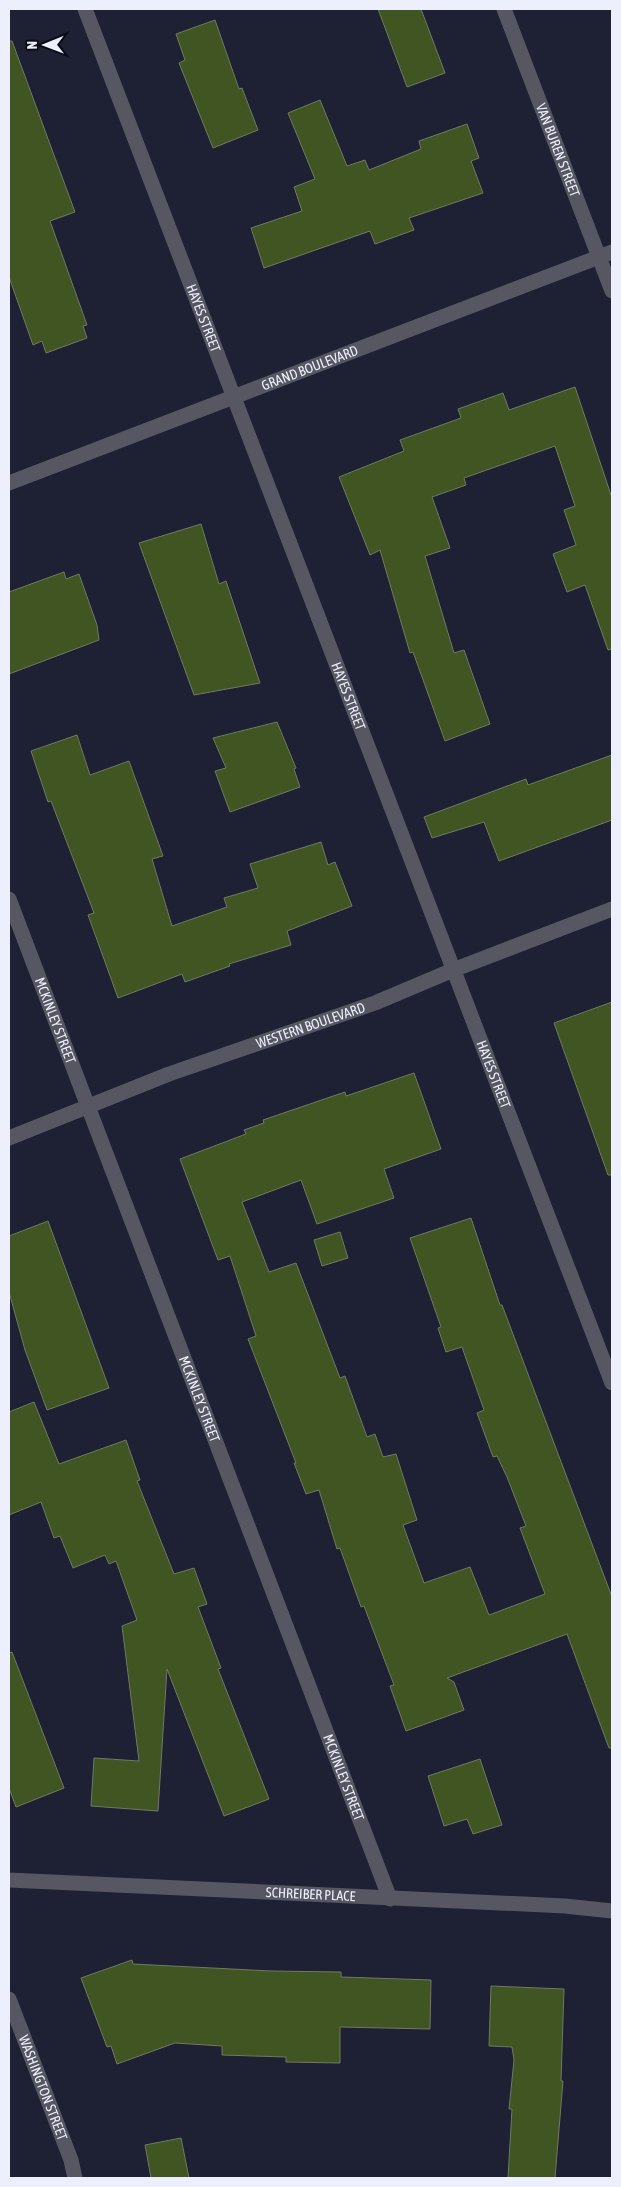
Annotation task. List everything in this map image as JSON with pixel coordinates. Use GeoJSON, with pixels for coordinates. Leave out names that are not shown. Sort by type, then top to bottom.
{"type":"FeatureCollection","features":[{"type":"Feature","properties":{"kind":"street","name":"HAYES STREET"},"geometry":{"type":"LineString","coordinates":[[85,9],[612,1383]]}},
{"type":"Feature","properties":{"kind":"street","name":"VAN BUREN STREET"},"geometry":{"type":"LineString","coordinates":[[504,9],[606,254],[612,291]]}},
{"type":"Feature","properties":{"kind":"street","name":"GRAND BOULEVARD"},"geometry":{"type":"LineString","coordinates":[[9,483],[606,254]]}},
{"type":"Feature","properties":{"kind":"street","name":"MCKINLEY STREET"},"geometry":{"type":"LineString","coordinates":[[9,899],[390,1899]]}},
{"type":"Feature","properties":{"kind":"street","name":"WESTERN BOULEVARD"},"geometry":{"type":"LineString","coordinates":[[9,1138],[169,1074],[375,1003],[453,970],[612,909]]}},
{"type":"Feature","properties":{"kind":"street","name":"SCHREIBER PLACE"},"geometry":{"type":"LineString","coordinates":[[9,1880],[565,1906],[612,1911]]}},
{"type":"Feature","properties":{"kind":"street","name":"WASHINGTON STREET"},"geometry":{"type":"LineString","coordinates":[[9,1999],[71,2160],[75,2178]]}},
{"type":"Feature","properties":{"kind":"building"},"geometry":{"type":"Polygon","coordinates":[[[378,9],[421,9],[445,73],[407,87],[378,9]]]}},
{"type":"Feature","properties":{"kind":"building"},"geometry":{"type":"Polygon","coordinates":[[[215,20],[239,89],[242,88],[258,130],[213,148],[179,63],[185,60],[176,34],[215,20]]]}},
{"type":"Feature","properties":{"kind":"building"},"geometry":{"type":"Polygon","coordinates":[[[9,41],[12,41],[75,212],[50,221],[87,325],[83,326],[87,338],[46,353],[42,341],[33,345],[9,277],[9,41]]]}},
{"type":"Feature","properties":{"kind":"building"},"geometry":{"type":"Polygon","coordinates":[[[320,100],[347,166],[365,160],[369,170],[421,149],[419,141],[467,124],[479,158],[471,161],[483,193],[409,218],[414,230],[375,244],[370,231],[264,268],[251,228],[302,211],[294,187],[315,179],[288,113],[320,100]]]}},
{"type":"Feature","properties":{"kind":"building"},"geometry":{"type":"Polygon","coordinates":[[[575,387],[612,498],[612,649],[608,650],[585,585],[567,592],[553,554],[576,545],[564,510],[575,506],[555,446],[464,478],[466,485],[432,497],[450,548],[425,556],[454,653],[464,650],[490,724],[445,741],[413,652],[410,653],[380,550],[370,555],[339,477],[404,451],[400,440],[461,418],[458,409],[503,393],[509,410],[575,387]]]}},
{"type":"Feature","properties":{"kind":"building"},"geometry":{"type":"Polygon","coordinates":[[[201,524],[219,584],[226,581],[260,683],[194,695],[139,543],[201,524]]]}},
{"type":"Feature","properties":{"kind":"building"},"geometry":{"type":"Polygon","coordinates":[[[64,572],[66,579],[79,574],[97,625],[99,640],[9,674],[9,592],[64,572]]]}},
{"type":"Feature","properties":{"kind":"building"},"geometry":{"type":"Polygon","coordinates":[[[277,722],[296,768],[294,769],[300,787],[230,812],[215,771],[226,768],[213,738],[277,722]]]}},
{"type":"Feature","properties":{"kind":"building"},"geometry":{"type":"Polygon","coordinates":[[[77,735],[90,775],[129,761],[163,856],[152,859],[172,926],[227,907],[224,898],[258,888],[250,864],[321,842],[328,865],[335,862],[352,906],[287,931],[291,945],[229,964],[230,966],[185,982],[182,974],[118,998],[88,915],[94,913],[51,801],[48,802],[31,751],[77,735]]]}},
{"type":"Feature","properties":{"kind":"building"},"geometry":{"type":"Polygon","coordinates":[[[612,755],[612,820],[499,861],[484,822],[432,838],[424,817],[526,779],[528,785],[612,755]]]}},
{"type":"Feature","properties":{"kind":"building"},"geometry":{"type":"Polygon","coordinates":[[[612,1002],[612,1175],[608,1175],[554,1023],[612,1002]]]}},
{"type":"Feature","properties":{"kind":"building"},"geometry":{"type":"Polygon","coordinates":[[[414,1073],[441,1149],[384,1169],[394,1198],[317,1224],[301,1180],[242,1202],[269,1272],[296,1263],[340,1378],[345,1376],[367,1437],[375,1434],[383,1457],[396,1454],[417,1520],[403,1525],[424,1583],[470,1567],[489,1615],[545,1594],[520,1528],[526,1526],[497,1456],[493,1457],[477,1413],[484,1410],[462,1347],[446,1352],[438,1328],[441,1327],[410,1238],[471,1218],[500,1305],[502,1305],[612,1597],[612,1748],[609,1748],[567,1634],[447,1678],[454,1682],[464,1710],[406,1731],[390,1686],[394,1685],[364,1606],[361,1607],[340,1548],[337,1549],[319,1490],[306,1494],[248,1339],[256,1336],[230,1256],[218,1260],[180,1159],[246,1134],[244,1130],[264,1123],[263,1120],[345,1092],[346,1096],[414,1073]]]}},
{"type":"Feature","properties":{"kind":"building"},"geometry":{"type":"Polygon","coordinates":[[[48,1221],[109,1388],[47,1410],[25,1350],[9,1292],[9,1236],[48,1221]]]}},
{"type":"Feature","properties":{"kind":"building"},"geometry":{"type":"Polygon","coordinates":[[[340,1232],[348,1258],[322,1266],[314,1240],[340,1232]]]}},
{"type":"Feature","properties":{"kind":"building"},"geometry":{"type":"Polygon","coordinates":[[[34,1402],[59,1464],[126,1440],[140,1480],[137,1481],[174,1574],[194,1568],[207,1604],[198,1607],[221,1668],[218,1669],[269,1799],[224,1816],[167,1669],[158,1811],[91,1806],[94,1758],[139,1761],[122,1626],[137,1620],[116,1561],[109,1564],[105,1555],[73,1568],[60,1536],[54,1538],[41,1502],[9,1515],[9,1412],[34,1402]]]}},
{"type":"Feature","properties":{"kind":"building"},"geometry":{"type":"Polygon","coordinates":[[[12,1652],[64,1788],[16,1807],[9,1788],[9,1653],[12,1652]]]}},
{"type":"Feature","properties":{"kind":"building"},"geometry":{"type":"Polygon","coordinates":[[[480,1759],[502,1825],[473,1834],[467,1819],[444,1826],[428,1776],[480,1759]]]}},
{"type":"Feature","properties":{"kind":"building"},"geometry":{"type":"Polygon","coordinates":[[[132,1960],[133,1964],[271,1971],[341,1972],[341,1977],[431,1980],[430,2029],[340,2027],[340,2063],[286,2062],[286,2057],[222,2055],[222,2046],[175,2043],[117,2064],[111,2046],[107,2047],[81,1978],[132,1960]]]}},
{"type":"Feature","properties":{"kind":"building"},"geometry":{"type":"Polygon","coordinates":[[[491,1986],[564,1989],[561,2081],[563,2081],[555,2178],[508,2178],[512,2109],[509,2109],[514,2060],[512,2047],[489,2046],[491,1986]]]}},
{"type":"Feature","properties":{"kind":"building"},"geometry":{"type":"Polygon","coordinates":[[[181,2138],[189,2178],[151,2178],[145,2145],[181,2138]]]}}]}
